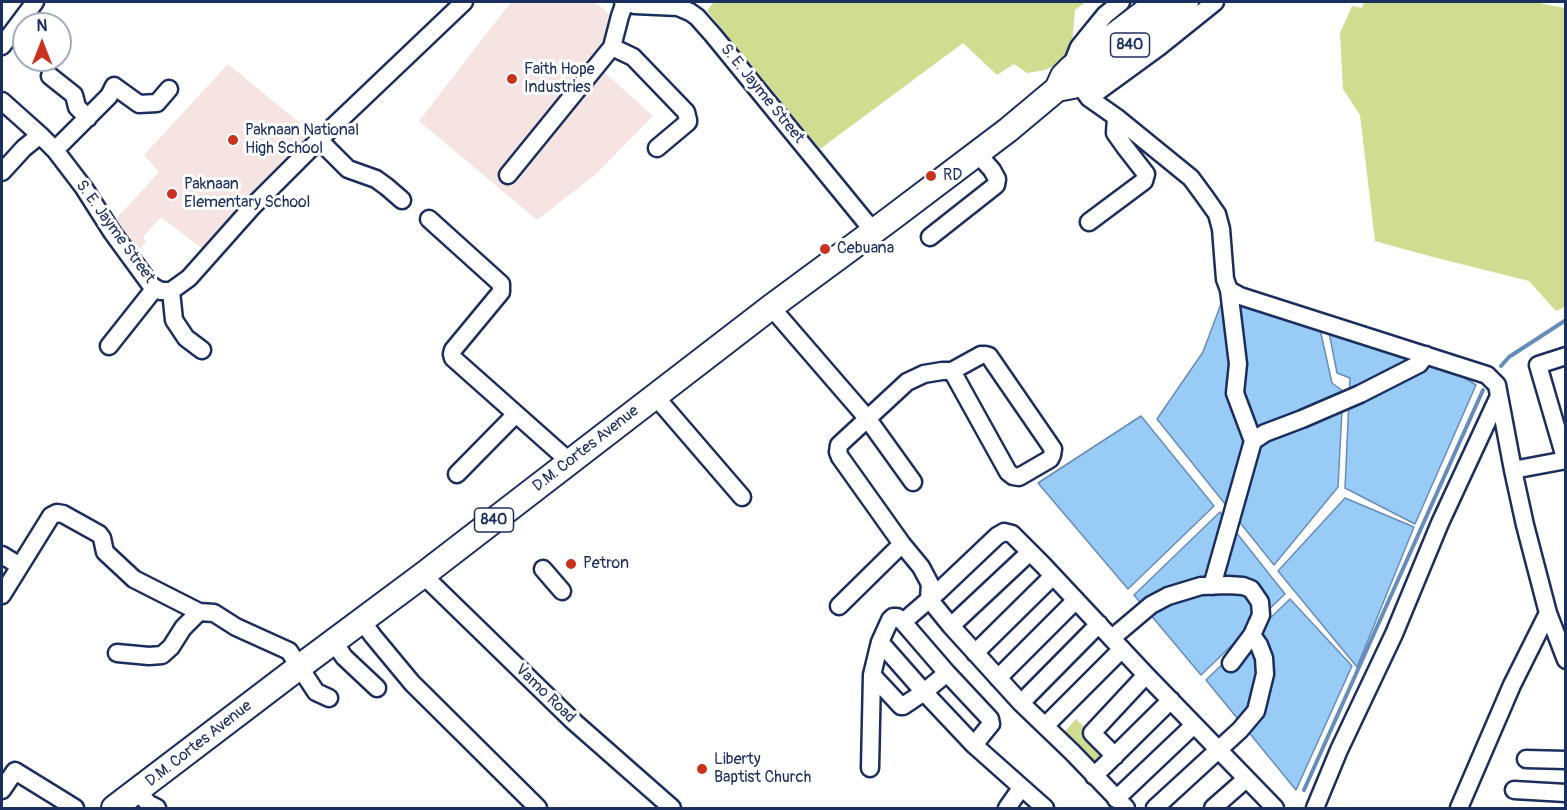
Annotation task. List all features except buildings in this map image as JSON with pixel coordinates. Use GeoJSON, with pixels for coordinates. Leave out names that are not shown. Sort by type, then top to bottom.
{"type":"FeatureCollection","features":[{"type":"Feature","properties":{"kind":"highway","name":"D.M. Cortes Avenue"},"geometry":{"type":"LineString","coordinates":[[1074,85],[1158,2]]}},
{"type":"Feature","properties":{"kind":"highway","name":"D.M. Cortes Avenue"},"geometry":{"type":"LineString","coordinates":[[124,803],[771,307],[874,232],[976,153],[1086,79],[1186,2]]}},
{"type":"Feature","properties":{"kind":"street"},"geometry":{"type":"LineString","coordinates":[[2,46],[35,2]]}},
{"type":"Feature","properties":{"kind":"street","name":"S. E. Jayme Street"},"geometry":{"type":"LineString","coordinates":[[2,101],[56,150],[146,279],[163,290],[189,278],[253,206],[464,2]]}},
{"type":"Feature","properties":{"kind":"street"},"geometry":{"type":"LineString","coordinates":[[508,175],[612,47],[624,2]]}},
{"type":"Feature","properties":{"kind":"street","name":"S. E. Jayme Street"},"geometry":{"type":"LineString","coordinates":[[624,2],[635,5],[683,4],[713,35],[874,232]]}},
{"type":"Feature","properties":{"kind":"street"},"geometry":{"type":"LineString","coordinates":[[1074,85],[1079,47],[1105,15],[1121,2]]}},
{"type":"Feature","properties":{"kind":"street"},"geometry":{"type":"LineString","coordinates":[[1074,85],[1159,47],[1215,2]]}},
{"type":"Feature","properties":{"kind":"street"},"geometry":{"type":"LineString","coordinates":[[612,47],[633,57],[688,116],[688,122],[657,148]]}},
{"type":"Feature","properties":{"kind":"street"},"geometry":{"type":"LineString","coordinates":[[50,76],[74,95],[77,106],[88,118]]}},
{"type":"Feature","properties":{"kind":"street"},"geometry":{"type":"LineString","coordinates":[[1074,85],[1191,178],[1217,214],[1221,229],[1225,279],[1229,290],[1238,364],[1235,393],[1253,441],[1212,586]]}},
{"type":"Feature","properties":{"kind":"street"},"geometry":{"type":"LineString","coordinates":[[56,150],[109,96],[114,86],[139,104],[157,103],[169,89]]}},
{"type":"Feature","properties":{"kind":"street"},"geometry":{"type":"LineString","coordinates":[[1089,222],[1144,181],[1146,174],[1115,133],[1116,117]]}},
{"type":"Feature","properties":{"kind":"street"},"geometry":{"type":"LineString","coordinates":[[2,172],[24,148],[40,135]]}},
{"type":"Feature","properties":{"kind":"street"},"geometry":{"type":"LineString","coordinates":[[319,140],[348,169],[376,179],[402,200]]}},
{"type":"Feature","properties":{"kind":"street"},"geometry":{"type":"LineString","coordinates":[[930,237],[996,185],[997,179],[992,170],[976,153]]}},
{"type":"Feature","properties":{"kind":"street"},"geometry":{"type":"LineString","coordinates":[[429,219],[501,284],[501,292],[453,350],[453,358],[569,461]]}},
{"type":"Feature","properties":{"kind":"street"},"geometry":{"type":"LineString","coordinates":[[109,346],[163,290],[174,320],[186,338],[202,350]]}},
{"type":"Feature","properties":{"kind":"street"},"geometry":{"type":"LineString","coordinates":[[1229,290],[1240,296],[1426,355],[1494,385]]}},
{"type":"Feature","properties":{"kind":"street"},"geometry":{"type":"LineString","coordinates":[[771,307],[867,418],[913,482]]}},
{"type":"Feature","properties":{"kind":"street"},"geometry":{"type":"LineString","coordinates":[[952,371],[1008,472],[1013,476],[1019,477],[1050,459],[1053,449],[989,356],[981,355],[952,371],[924,374],[908,382],[839,445],[840,457],[927,577],[930,584],[929,599],[1021,703],[1121,803],[1194,725]]}},
{"type":"Feature","properties":{"kind":"street"},"geometry":{"type":"LineString","coordinates":[[1253,441],[1265,433],[1360,394],[1419,364],[1426,355]]}},
{"type":"Feature","properties":{"kind":"street"},"geometry":{"type":"LineString","coordinates":[[1513,470],[1565,460],[1538,365],[1566,356]]}},
{"type":"Feature","properties":{"kind":"street"},"geometry":{"type":"LineString","coordinates":[[1494,385],[1548,613],[1566,660]]}},
{"type":"Feature","properties":{"kind":"street"},"geometry":{"type":"LineString","coordinates":[[1315,808],[1342,742],[1394,634],[1494,385]]}},
{"type":"Feature","properties":{"kind":"street"},"geometry":{"type":"LineString","coordinates":[[655,396],[742,497]]}},
{"type":"Feature","properties":{"kind":"street"},"geometry":{"type":"LineString","coordinates":[[457,474],[516,414]]}},
{"type":"Feature","properties":{"kind":"street"},"geometry":{"type":"LineString","coordinates":[[2,595],[51,516],[57,513],[63,514],[99,534],[105,552],[134,579],[199,612],[214,613],[236,627],[289,651],[316,692],[329,698]]}},
{"type":"Feature","properties":{"kind":"street"},"geometry":{"type":"LineString","coordinates":[[903,622],[1004,532],[1012,534],[1218,749],[1269,807]]}},
{"type":"Feature","properties":{"kind":"street"},"geometry":{"type":"LineString","coordinates":[[839,606],[902,544]]}},
{"type":"Feature","properties":{"kind":"street"},"geometry":{"type":"LineString","coordinates":[[951,626],[1030,552]]}},
{"type":"Feature","properties":{"kind":"street"},"geometry":{"type":"LineString","coordinates":[[2,555],[15,563],[22,563]]}},
{"type":"Feature","properties":{"kind":"street"},"geometry":{"type":"LineString","coordinates":[[543,569],[562,591]]}},
{"type":"Feature","properties":{"kind":"street","name":"Vamo Road"},"geometry":{"type":"LineString","coordinates":[[423,575],[572,720],[672,808]]}},
{"type":"Feature","properties":{"kind":"street"},"geometry":{"type":"LineString","coordinates":[[975,653],[1053,576]]}},
{"type":"Feature","properties":{"kind":"street"},"geometry":{"type":"LineString","coordinates":[[1045,726],[1150,605],[1168,596],[1201,586],[1243,586],[1251,589],[1260,602],[1261,615],[1251,635],[1231,663]]}},
{"type":"Feature","properties":{"kind":"street"},"geometry":{"type":"LineString","coordinates":[[998,678],[1076,600]]}},
{"type":"Feature","properties":{"kind":"street"},"geometry":{"type":"LineString","coordinates":[[117,653],[162,655],[199,612]]}},
{"type":"Feature","properties":{"kind":"street"},"geometry":{"type":"LineString","coordinates":[[1459,808],[1512,686],[1548,613]]}},
{"type":"Feature","properties":{"kind":"street"},"geometry":{"type":"LineString","coordinates":[[870,768],[872,675],[880,642],[890,620],[897,616],[990,719],[992,724],[974,745]]}},
{"type":"Feature","properties":{"kind":"street"},"geometry":{"type":"LineString","coordinates":[[362,621],[412,683],[538,808]]}},
{"type":"Feature","properties":{"kind":"street"},"geometry":{"type":"LineString","coordinates":[[1021,703],[1099,624]]}},
{"type":"Feature","properties":{"kind":"street"},"geometry":{"type":"LineString","coordinates":[[1155,808],[1240,730],[1257,711],[1265,674],[1264,658],[1260,645],[1251,635]]}},
{"type":"Feature","properties":{"kind":"street"},"geometry":{"type":"LineString","coordinates":[[334,642],[344,657],[377,688]]}},
{"type":"Feature","properties":{"kind":"street"},"geometry":{"type":"LineString","coordinates":[[880,642],[974,745],[1046,808]]}},
{"type":"Feature","properties":{"kind":"street"},"geometry":{"type":"LineString","coordinates":[[872,675],[901,706],[924,692],[947,673]]}},
{"type":"Feature","properties":{"kind":"street"},"geometry":{"type":"LineString","coordinates":[[1115,756],[1092,733],[1146,675]]}},
{"type":"Feature","properties":{"kind":"street"},"geometry":{"type":"LineString","coordinates":[[1094,776],[1171,700]]}},
{"type":"Feature","properties":{"kind":"street"},"geometry":{"type":"LineString","coordinates":[[1526,759],[1566,760]]}},
{"type":"Feature","properties":{"kind":"street"},"geometry":{"type":"LineString","coordinates":[[2,790],[15,771],[75,808]]}},
{"type":"Feature","properties":{"kind":"street"},"geometry":{"type":"LineString","coordinates":[[1213,808],[1246,779]]}},
{"type":"Feature","properties":{"kind":"street"},"geometry":{"type":"LineString","coordinates":[[1007,808],[1021,788]]}},
{"type":"Feature","properties":{"kind":"street"},"geometry":{"type":"LineString","coordinates":[[1514,790],[1566,793]]}},
{"type":"Feature","properties":{"kind":"street"},"geometry":{"type":"LineString","coordinates":[[124,803],[149,804],[157,808]]}},
{"type":"Feature","properties":{"kind":"shaded area"},"geometry":{"type":"Polygon","coordinates":[[[511,2],[539,2],[542,4],[544,2],[591,2],[603,8],[622,29],[624,46],[604,72],[653,116],[596,174],[537,220],[419,121],[511,2]]]}},
{"type":"Feature","properties":{"kind":"shaded area","name":"Paknaan National High School"},"geometry":{"type":"Polygon","coordinates":[[[228,64],[313,134],[205,251],[161,217],[143,237],[146,243],[135,252],[114,221],[159,172],[144,155],[228,64]]]}},
{"type":"Feature","properties":{"kind":"green space"},"geometry":{"type":"Polygon","coordinates":[[[714,2],[1086,2],[1075,10],[1071,57],[1045,70],[1027,73],[1014,64],[997,75],[963,43],[820,149],[707,11],[714,2]]]}},
{"type":"Feature","properties":{"kind":"green space"},"geometry":{"type":"Polygon","coordinates":[[[1364,2],[1541,2],[1565,8],[1565,307],[1556,311],[1529,281],[1375,241],[1360,115],[1343,89],[1340,33],[1352,6],[1362,8],[1364,2]]]}},
{"type":"Feature","properties":{"kind":"green space"},"geometry":{"type":"Polygon","coordinates":[[[1076,719],[1111,753],[1093,773],[1060,737],[1076,719]]]}},
{"type":"Feature","properties":{"kind":"water"},"geometry":{"type":"Polygon","coordinates":[[[1224,296],[1319,325],[1332,383],[1343,391],[1338,487],[1274,565],[1157,419],[1203,352],[1224,296]]]}},
{"type":"Feature","properties":{"kind":"water"},"geometry":{"type":"Polygon","coordinates":[[[1328,327],[1448,368],[1476,385],[1415,524],[1345,488],[1350,378],[1337,373],[1328,327]]]}},
{"type":"Feature","properties":{"kind":"water"},"geometry":{"type":"Polygon","coordinates":[[[1141,416],[1214,506],[1128,589],[1038,483],[1141,416]]]}},
{"type":"Feature","properties":{"kind":"water"},"geometry":{"type":"Polygon","coordinates":[[[1345,498],[1414,527],[1357,667],[1278,571],[1345,498]]]}},
{"type":"Feature","properties":{"kind":"water"},"geometry":{"type":"Polygon","coordinates":[[[1220,512],[1285,594],[1201,675],[1134,595],[1220,512]]]}},
{"type":"Feature","properties":{"kind":"water"},"geometry":{"type":"Polygon","coordinates":[[[1290,599],[1352,666],[1296,790],[1206,680],[1290,599]]]}},
{"type":"Feature","properties":{"kind":"waterway"},"geometry":{"type":"LineString","coordinates":[[1501,366],[1509,357],[1566,320]]}},
{"type":"Feature","properties":{"kind":"waterway"},"geometry":{"type":"LineString","coordinates":[[1304,790],[1483,390]]}},
{"type":"Feature","properties":{"kind":"place","name":"Faith Hope Industries"},"geometry":{"type":"Point","coordinates":[512,79]}},
{"type":"Feature","properties":{"kind":"place","name":"Paknaan National High School"},"geometry":{"type":"Point","coordinates":[233,140]}},
{"type":"Feature","properties":{"kind":"place","name":"RD"},"geometry":{"type":"Point","coordinates":[931,176]}},
{"type":"Feature","properties":{"kind":"place","name":"Paknaan Elementary School"},"geometry":{"type":"Point","coordinates":[172,194]}},
{"type":"Feature","properties":{"kind":"place","name":"Cebuana"},"geometry":{"type":"Point","coordinates":[825,249]}},
{"type":"Feature","properties":{"kind":"place","name":"Petron"},"geometry":{"type":"Point","coordinates":[571,564]}},
{"type":"Feature","properties":{"kind":"place","name":"Liberty Baptist Church"},"geometry":{"type":"Point","coordinates":[702,769]}}]}
